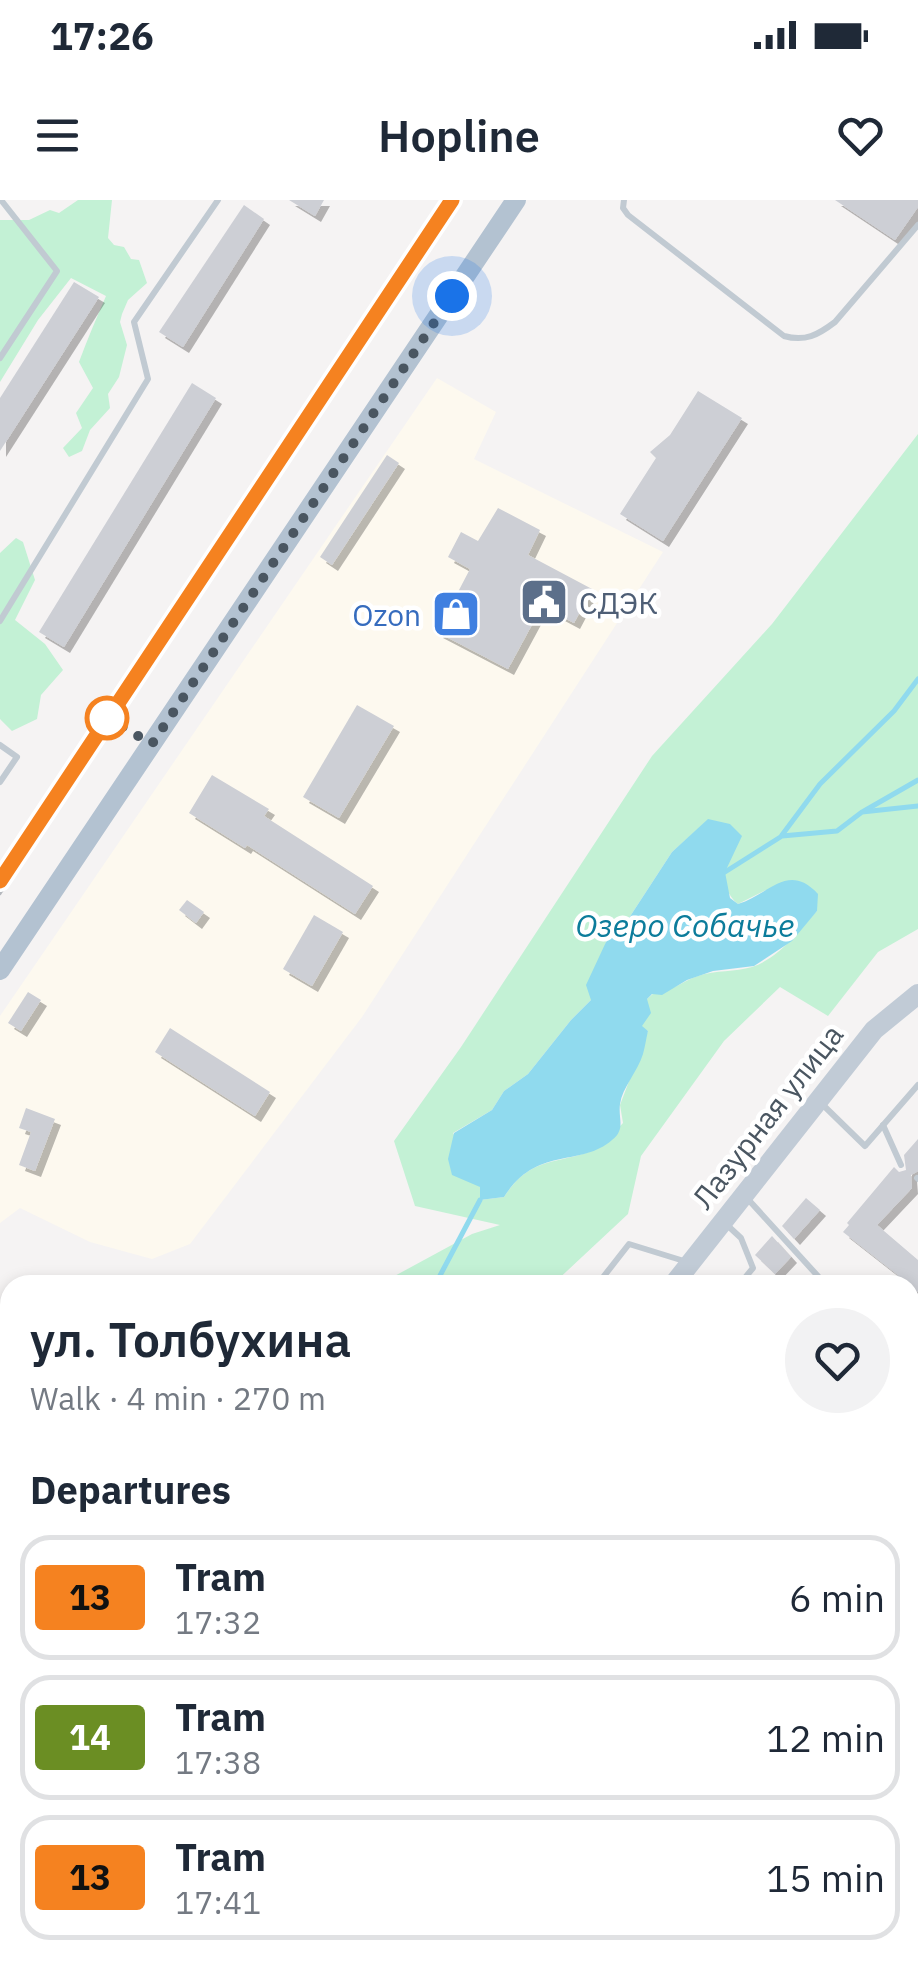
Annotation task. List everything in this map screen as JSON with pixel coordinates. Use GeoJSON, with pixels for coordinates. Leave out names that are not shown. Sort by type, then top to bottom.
{"type":"FeatureCollection","features":[{"type":"Feature","properties":{"kind":"main road"},"geometry":{"type":"LineString","coordinates":[[0,970],[516,200]]}},
{"type":"Feature","properties":{"kind":"street","name":"Лазурная улица"},"geometry":{"type":"LineString","coordinates":[[680,1275],[874,1030],[918,994]]}},
{"type":"Feature","properties":{"kind":"lane"},"geometry":{"type":"LineString","coordinates":[[0,358],[56,271],[1,200]]}},
{"type":"Feature","properties":{"kind":"lane"},"geometry":{"type":"LineString","coordinates":[[0,621],[148,379],[134,322],[218,200]]}},
{"type":"Feature","properties":{"kind":"lane"},"geometry":{"type":"LineString","coordinates":[[624,200],[623,208],[628,215],[784,336],[798,340],[822,332],[835,322],[918,226]]}},
{"type":"Feature","properties":{"kind":"lane"},"geometry":{"type":"LineString","coordinates":[[0,745],[17,756],[0,782]]}},
{"type":"Feature","properties":{"kind":"lane"},"geometry":{"type":"LineString","coordinates":[[818,1100],[865,1146],[918,1085]]}},
{"type":"Feature","properties":{"kind":"lane"},"geometry":{"type":"LineString","coordinates":[[883,1125],[900,1164]]}},
{"type":"Feature","properties":{"kind":"lane"},"geometry":{"type":"LineString","coordinates":[[744,1194],[817,1275]]}},
{"type":"Feature","properties":{"kind":"lane"},"geometry":{"type":"LineString","coordinates":[[723,1222],[741,1238],[754,1268],[748,1275]]}},
{"type":"Feature","properties":{"kind":"lane"},"geometry":{"type":"LineString","coordinates":[[605,1275],[630,1244],[690,1263]]}},
{"type":"Feature","properties":{"kind":"shaded area"},"geometry":{"type":"Polygon","coordinates":[[[437,378],[496,412],[474,459],[663,552],[362,1017],[190,1244],[152,1259],[90,1242],[20,1208],[0,1223],[0,1016],[437,378]]]}},
{"type":"Feature","properties":{"kind":"green space"},"geometry":{"type":"Polygon","coordinates":[[[78,200],[112,200],[108,238],[114,245],[124,247],[131,259],[139,260],[147,283],[128,300],[122,314],[120,322],[127,345],[119,377],[108,394],[110,408],[90,430],[82,451],[69,457],[63,448],[82,428],[76,413],[93,388],[79,362],[106,296],[71,278],[38,320],[0,382],[0,220],[29,220],[50,210],[59,213],[78,200]]]}},
{"type":"Feature","properties":{"kind":"green space"},"geometry":{"type":"Polygon","coordinates":[[[918,434],[918,929],[878,952],[828,1016],[780,987],[724,1041],[641,1156],[628,1214],[563,1275],[396,1275],[472,1234],[500,1225],[415,1206],[394,1141],[461,1047],[652,756],[772,624],[918,434]],[[708,820],[672,852],[629,918],[606,942],[592,999],[528,1074],[504,1091],[492,1110],[453,1133],[480,1187],[480,1200],[504,1197],[534,1168],[598,1148],[623,1123],[620,1105],[648,1031],[641,1028],[647,999],[655,992],[705,974],[762,963],[788,943],[817,911],[766,890],[738,904],[726,888],[719,822],[708,820]]]}},
{"type":"Feature","properties":{"kind":"green space"},"geometry":{"type":"Polygon","coordinates":[[[16,538],[23,542],[35,580],[15,620],[45,644],[63,670],[41,695],[37,719],[12,731],[0,719],[0,553],[16,538]]]}},
{"type":"Feature","properties":{"kind":"water","name":"Озеро Собачье"},"geometry":{"type":"Polygon","coordinates":[[[708,819],[730,824],[742,836],[725,872],[730,898],[738,904],[779,883],[797,881],[818,894],[817,911],[792,941],[754,966],[713,971],[662,995],[652,994],[647,999],[651,1013],[642,1026],[648,1031],[644,1051],[621,1098],[616,1136],[600,1148],[530,1170],[504,1197],[480,1200],[480,1187],[452,1175],[448,1159],[454,1133],[492,1110],[504,1091],[528,1074],[591,1000],[586,985],[606,942],[629,918],[672,852],[708,819]]]}},
{"type":"Feature","properties":{"kind":"building"},"geometry":{"type":"Polygon","coordinates":[[[289,200],[324,200],[315,216],[289,200]]]}},
{"type":"Feature","properties":{"kind":"building"},"geometry":{"type":"Polygon","coordinates":[[[835,200],[918,200],[918,207],[895,240],[835,200]]]}},
{"type":"Feature","properties":{"kind":"building"},"geometry":{"type":"Polygon","coordinates":[[[244,205],[264,219],[183,347],[159,332],[244,205]]]}},
{"type":"Feature","properties":{"kind":"building"},"geometry":{"type":"Polygon","coordinates":[[[74,282],[99,297],[0,451],[0,398],[74,282]]]}},
{"type":"Feature","properties":{"kind":"building"},"geometry":{"type":"Polygon","coordinates":[[[192,383],[216,398],[64,647],[39,632],[192,383]]]}},
{"type":"Feature","properties":{"kind":"building"},"geometry":{"type":"Polygon","coordinates":[[[698,391],[742,418],[663,541],[620,514],[656,458],[650,452],[670,435],[698,391]]]}},
{"type":"Feature","properties":{"kind":"building"},"geometry":{"type":"Polygon","coordinates":[[[387,455],[399,463],[332,565],[320,557],[387,455]]]}},
{"type":"Feature","properties":{"kind":"building"},"geometry":{"type":"Polygon","coordinates":[[[498,508],[540,530],[528,555],[592,589],[574,623],[542,606],[508,669],[437,632],[470,569],[448,557],[461,532],[478,541],[498,508]]]}},
{"type":"Feature","properties":{"kind":"building"},"geometry":{"type":"Polygon","coordinates":[[[357,705],[394,726],[339,818],[303,797],[357,705]]]}},
{"type":"Feature","properties":{"kind":"building"},"geometry":{"type":"Polygon","coordinates":[[[212,775],[269,809],[264,816],[373,886],[355,914],[189,813],[212,775]]]}},
{"type":"Feature","properties":{"kind":"building"},"geometry":{"type":"Polygon","coordinates":[[[187,900],[204,912],[196,923],[179,910],[187,900]]]}},
{"type":"Feature","properties":{"kind":"building"},"geometry":{"type":"Polygon","coordinates":[[[314,915],[343,932],[312,986],[283,969],[314,915]]]}},
{"type":"Feature","properties":{"kind":"building"},"geometry":{"type":"Polygon","coordinates":[[[28,992],[41,1000],[21,1031],[8,1023],[28,992]]]}},
{"type":"Feature","properties":{"kind":"building"},"geometry":{"type":"Polygon","coordinates":[[[170,1028],[270,1092],[255,1116],[155,1052],[170,1028]]]}},
{"type":"Feature","properties":{"kind":"building"},"geometry":{"type":"Polygon","coordinates":[[[26,1108],[55,1119],[35,1171],[19,1165],[31,1132],[19,1128],[26,1108]]]}},
{"type":"Feature","properties":{"kind":"building"},"geometry":{"type":"Polygon","coordinates":[[[918,1139],[918,1171],[911,1175],[912,1188],[877,1225],[918,1260],[918,1275],[898,1275],[843,1232],[894,1167],[899,1172],[906,1170],[904,1155],[918,1139]]]}},
{"type":"Feature","properties":{"kind":"building"},"geometry":{"type":"Polygon","coordinates":[[[806,1198],[820,1210],[794,1239],[782,1226],[806,1198]]]}},
{"type":"Feature","properties":{"kind":"building"},"geometry":{"type":"Polygon","coordinates":[[[772,1236],[791,1257],[775,1274],[755,1255],[772,1236]]]}},
{"type":"Feature","properties":{"kind":"waterway"},"geometry":{"type":"LineString","coordinates":[[782,835],[820,784],[894,711],[918,679]]}},
{"type":"Feature","properties":{"kind":"waterway"},"geometry":{"type":"LineString","coordinates":[[864,811],[918,780]]}},
{"type":"Feature","properties":{"kind":"waterway"},"geometry":{"type":"LineString","coordinates":[[725,872],[782,836],[837,831],[862,812],[918,806]]}},
{"type":"Feature","properties":{"kind":"waterway"},"geometry":{"type":"LineString","coordinates":[[440,1275],[480,1200]]}},
{"type":"Feature","properties":{"kind":"tram line","name":"13"},"geometry":{"type":"LineString","coordinates":[[0,881],[452,200]]}},
{"type":"Feature","properties":{"kind":"tram line"},"geometry":{"type":"LineString","coordinates":[[0,894],[459,200]]}},
{"type":"Feature","properties":{"kind":"place","name":"СДЭК"},"geometry":{"type":"Point","coordinates":[544,602]}},
{"type":"Feature","properties":{"kind":"place","name":"Ozon"},"geometry":{"type":"Point","coordinates":[456,614]}},
{"type":"Feature","properties":{"kind":"route"},"geometry":{"type":"LineString","coordinates":[[107,718],[152,744],[452,296]]}}]}
